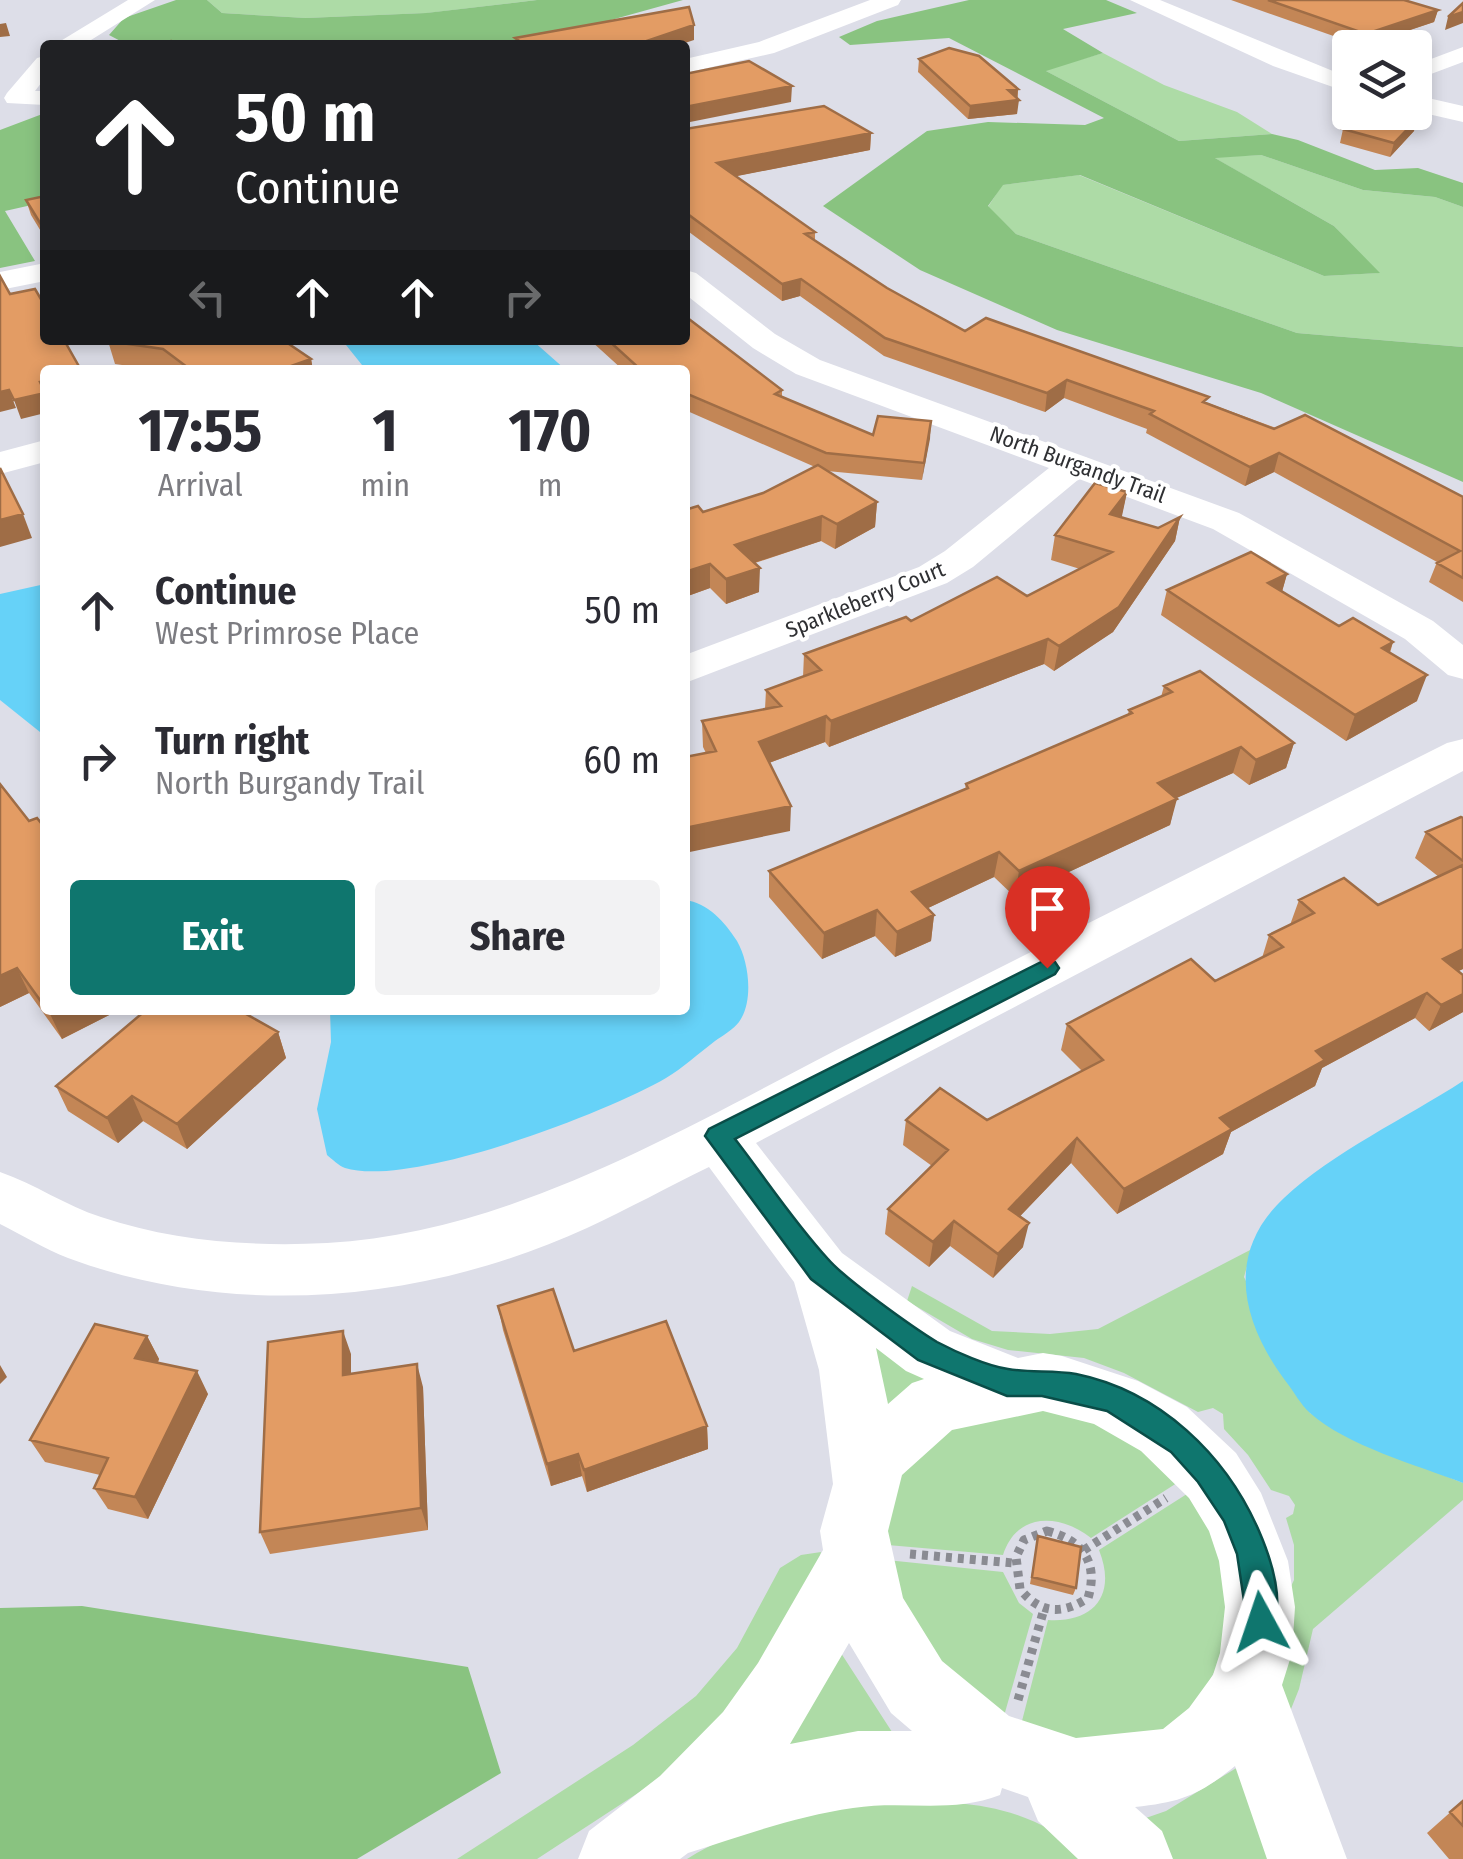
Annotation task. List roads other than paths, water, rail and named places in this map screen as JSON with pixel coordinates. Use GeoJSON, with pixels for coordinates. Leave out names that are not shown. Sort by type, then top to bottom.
{"type":"FeatureCollection","features":[{"type":"Feature","properties":{"kind":"street"},"geometry":{"type":"LineString","coordinates":[[75,40],[144,0]]}},
{"type":"Feature","properties":{"kind":"street"},"geometry":{"type":"LineString","coordinates":[[690,65],[766,48],[890,0]]}},
{"type":"Feature","properties":{"kind":"street"},"geometry":{"type":"LineString","coordinates":[[1141,0],[1281,62],[1332,80]]}},
{"type":"Feature","properties":{"kind":"street"},"geometry":{"type":"LineString","coordinates":[[1432,66],[1463,54]]}},
{"type":"Feature","properties":{"kind":"street"},"geometry":{"type":"LineString","coordinates":[[40,69],[16,98],[40,98]]}},
{"type":"Feature","properties":{"kind":"street"},"geometry":{"type":"LineString","coordinates":[[1432,107],[1463,114]]}},
{"type":"Feature","properties":{"kind":"street"},"geometry":{"type":"LineString","coordinates":[[0,281],[40,273]]}},
{"type":"Feature","properties":{"kind":"street","name":"North Burgandy Trail"},"geometry":{"type":"LineString","coordinates":[[690,283],[764,341],[808,367],[1226,520],[1419,630],[1463,666]]}},
{"type":"Feature","properties":{"kind":"street"},"geometry":{"type":"LineString","coordinates":[[0,463],[40,452]]}},
{"type":"Feature","properties":{"kind":"street","name":"Sparkleberry Court"},"geometry":{"type":"LineString","coordinates":[[690,668],[933,575],[959,560],[1076,464]]}},
{"type":"Feature","properties":{"kind":"street"},"geometry":{"type":"LineString","coordinates":[[0,1196],[84,1238],[156,1258],[238,1269],[328,1269],[415,1258],[491,1238],[564,1212],[718,1136],[1456,760],[1463,753]]}},
{"type":"Feature","properties":{"kind":"street"},"geometry":{"type":"LineString","coordinates":[[718,1136],[820,1271],[928,1351],[1007,1383]]}},
{"type":"Feature","properties":{"kind":"street"},"geometry":{"type":"LineString","coordinates":[[820,1271],[851,1370],[866,1483]]}},
{"type":"Feature","properties":{"kind":"street"},"geometry":{"type":"LineString","coordinates":[[644,1840],[801,1779],[858,1769],[1012,1780],[1114,1790],[1158,1776],[1196,1754],[1226,1724],[1247,1688],[1260,1645],[1262,1599],[1253,1554],[1235,1511],[1209,1472],[1182,1442],[1116,1400],[1080,1388],[1042,1382],[1007,1383],[962,1393],[922,1414],[890,1444],[866,1483],[857,1512],[871,1560],[859,1611],[876,1655],[932,1734],[1012,1780],[1134,1859]]}},
{"type":"Feature","properties":{"kind":"street"},"geometry":{"type":"LineString","coordinates":[[644,1840],[738,1749],[783,1692],[871,1560]]}},
{"type":"Feature","properties":{"kind":"street"},"geometry":{"type":"LineString","coordinates":[[1247,1688],[1297,1838],[1308,1859]]}},
{"type":"Feature","properties":{"kind":"water"},"geometry":{"type":"Polygon","coordinates":[[[346,345],[538,345],[560,365],[362,365],[346,345]]]}},
{"type":"Feature","properties":{"kind":"water"},"geometry":{"type":"Polygon","coordinates":[[[40,585],[40,732],[0,700],[0,594],[40,585]]]}},
{"type":"Feature","properties":{"kind":"water"},"geometry":{"type":"Polygon","coordinates":[[[690,901],[708,909],[732,934],[741,950],[748,982],[747,1003],[737,1025],[666,1078],[600,1110],[508,1144],[415,1167],[375,1171],[345,1168],[327,1155],[317,1109],[331,1042],[330,1015],[690,1015],[690,901]]]}},
{"type":"Feature","properties":{"kind":"water"},"geometry":{"type":"Polygon","coordinates":[[[1463,1081],[1463,1483],[1363,1445],[1310,1413],[1259,1338],[1246,1290],[1253,1243],[1265,1220],[1284,1198],[1347,1151],[1463,1081]]]}}]}
